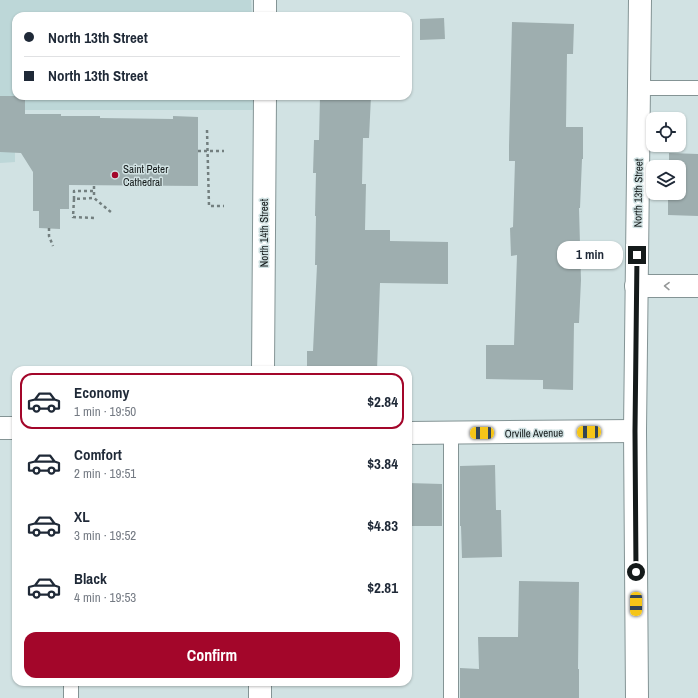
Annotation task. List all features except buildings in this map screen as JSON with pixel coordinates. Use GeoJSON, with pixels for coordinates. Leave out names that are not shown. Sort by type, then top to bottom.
{"type":"FeatureCollection","features":[{"type":"Feature","properties":{"kind":"street"},"geometry":{"type":"LineString","coordinates":[[265,12],[266,0]]}},
{"type":"Feature","properties":{"kind":"street","name":"North 13th Street"},"geometry":{"type":"LineString","coordinates":[[637,698],[635,431],[640,0]]}},
{"type":"Feature","properties":{"kind":"street","name":"North 14th Street"},"geometry":{"type":"LineString","coordinates":[[263,366],[265,100]]}},
{"type":"Feature","properties":{"kind":"street"},"geometry":{"type":"LineString","coordinates":[[636,286],[698,286]]}},
{"type":"Feature","properties":{"kind":"street"},"geometry":{"type":"LineString","coordinates":[[0,428],[12,428]]}},
{"type":"Feature","properties":{"kind":"street","name":"Orville Avenue"},"geometry":{"type":"LineString","coordinates":[[412,433],[451,434],[635,431]]}},
{"type":"Feature","properties":{"kind":"street"},"geometry":{"type":"LineString","coordinates":[[260,686],[260,698]]}},
{"type":"Feature","properties":{"kind":"lane"},"geometry":{"type":"LineString","coordinates":[[640,88],[698,88]]}},
{"type":"Feature","properties":{"kind":"lane"},"geometry":{"type":"LineString","coordinates":[[451,434],[451,698]]}},
{"type":"Feature","properties":{"kind":"lane"},"geometry":{"type":"LineString","coordinates":[[71,686],[71,698]]}},
{"type":"Feature","properties":{"kind":"path"},"geometry":{"type":"LineString","coordinates":[[207,130],[208,206],[224,206]]}},
{"type":"Feature","properties":{"kind":"path"},"geometry":{"type":"LineString","coordinates":[[198,151],[224,151]]}},
{"type":"Feature","properties":{"kind":"path"},"geometry":{"type":"LineString","coordinates":[[94,186],[94,198],[112,213]]}},
{"type":"Feature","properties":{"kind":"path"},"geometry":{"type":"LineString","coordinates":[[93,191],[74,191],[73,217],[94,218]]}},
{"type":"Feature","properties":{"kind":"path"},"geometry":{"type":"LineString","coordinates":[[74,199],[94,198]]}},
{"type":"Feature","properties":{"kind":"path"},"geometry":{"type":"LineString","coordinates":[[49,228],[49,236],[53,246]]}},
{"type":"Feature","properties":{"kind":"shaded area"},"geometry":{"type":"Polygon","coordinates":[[[0,0],[251,0],[252,12],[12,12],[12,100],[253,100],[253,110],[15,110],[15,162],[0,163],[0,0]]]}},
{"type":"Feature","properties":{"kind":"place","name":"Saint Peter Cathedral"},"geometry":{"type":"Point","coordinates":[115,175]}},
{"type":"Feature","properties":{"kind":"route"},"geometry":{"type":"LineString","coordinates":[[636,572],[635,431],[637,255]]}}]}
